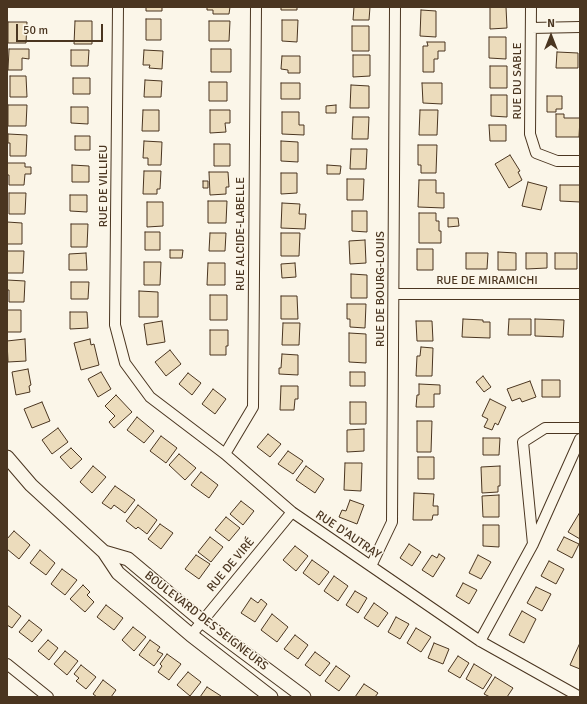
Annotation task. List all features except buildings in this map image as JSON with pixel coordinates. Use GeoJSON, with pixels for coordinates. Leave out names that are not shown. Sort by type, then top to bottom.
{"type":"FeatureCollection","features":[{"type":"Feature","properties":{"kind":"street","name":"RUE DE VILLIEU"},"geometry":{"type":"LineString","coordinates":[[118,7],[116,325],[125,363]]}},
{"type":"Feature","properties":{"kind":"street","name":"RUE ALCIDE-LABELLE"},"geometry":{"type":"LineString","coordinates":[[225,454],[253,407],[256,7]]}},
{"type":"Feature","properties":{"kind":"street","name":"RUE DE BOURG-LOUIS"},"geometry":{"type":"LineString","coordinates":[[371,566],[392,522],[395,7]]}},
{"type":"Feature","properties":{"kind":"street","name":"RUE DU SABLE"},"geometry":{"type":"LineString","coordinates":[[531,7],[530,134],[536,153],[557,161],[580,161]]}},
{"type":"Feature","properties":{"kind":"street"},"geometry":{"type":"LineString","coordinates":[[531,28],[580,27]]}},
{"type":"Feature","properties":{"kind":"street","name":"RUE DE MIRAMICHI"},"geometry":{"type":"LineString","coordinates":[[394,294],[580,294]]}},
{"type":"Feature","properties":{"kind":"street","name":"RUE D'AUTRAY"},"geometry":{"type":"LineString","coordinates":[[125,363],[150,396],[225,454],[292,512],[480,641],[580,697]]}},
{"type":"Feature","properties":{"kind":"street"},"geometry":{"type":"LineString","coordinates":[[533,544],[523,442],[545,428],[580,428]]}},
{"type":"Feature","properties":{"kind":"street"},"geometry":{"type":"LineString","coordinates":[[480,641],[533,544],[580,439]]}},
{"type":"Feature","properties":{"kind":"street","name":"BOULEVARD DES SEIGNEURS"},"geometry":{"type":"LineString","coordinates":[[7,457],[31,485],[104,552],[118,573],[191,635],[271,697]]}},
{"type":"Feature","properties":{"kind":"street","name":"RUE DE VIRÉ"},"geometry":{"type":"LineString","coordinates":[[191,635],[292,512]]}},
{"type":"Feature","properties":{"kind":"street","name":"BOULEVARD DES SEIGNEURS"},"geometry":{"type":"LineString","coordinates":[[104,552],[128,559],[202,621],[304,697]]}},
{"type":"Feature","properties":{"kind":"street"},"geometry":{"type":"LineString","coordinates":[[7,664],[48,697]]}}]}
